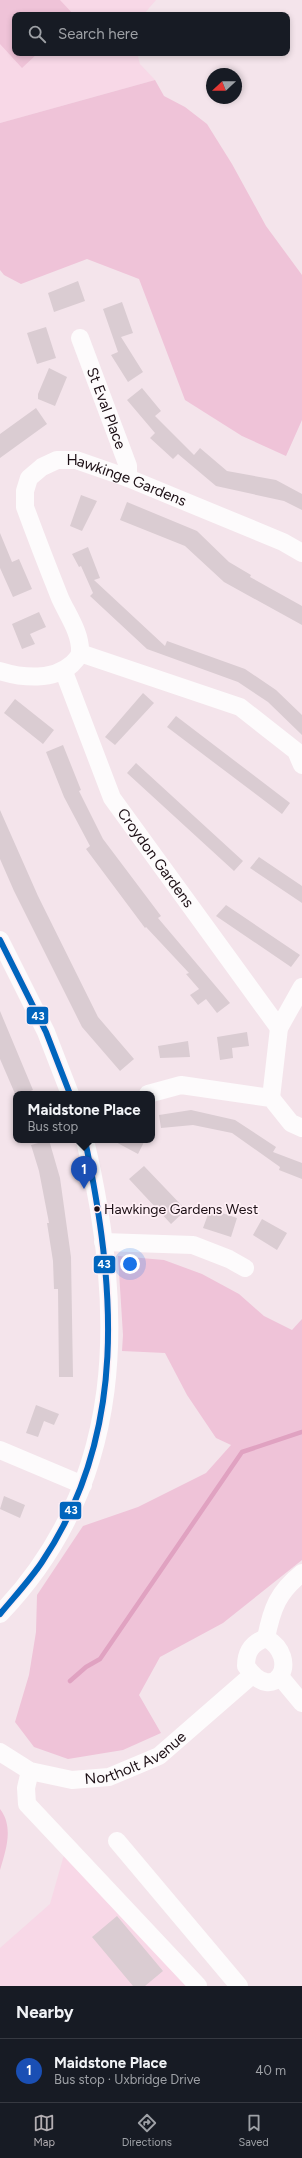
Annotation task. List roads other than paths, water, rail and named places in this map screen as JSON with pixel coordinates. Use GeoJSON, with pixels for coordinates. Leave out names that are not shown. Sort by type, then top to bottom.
{"type":"FeatureCollection","features":[{"type":"Feature","properties":{"kind":"street","name":"St Eval Place"},"geometry":{"type":"LineString","coordinates":[[80,338],[128,466],[128,478]]}},
{"type":"Feature","properties":{"kind":"street","name":"Hawkinge Gardens"},"geometry":{"type":"LineString","coordinates":[[80,653],[78,636],[25,507],[25,491],[29,478],[42,468],[57,460],[76,460],[128,478],[283,542],[302,553]]}},
{"type":"Feature","properties":{"kind":"street"},"geometry":{"type":"LineString","coordinates":[[0,670],[28,676],[48,675],[64,672],[75,662],[80,653],[240,707],[296,752],[302,765]]}},
{"type":"Feature","properties":{"kind":"street","name":"Croydon Gardens"},"geometry":{"type":"LineString","coordinates":[[64,672],[112,798],[279,1028]]}},
{"type":"Feature","properties":{"kind":"street"},"geometry":{"type":"LineString","coordinates":[[0,940],[46,1032],[69,1091]]}},
{"type":"Feature","properties":{"kind":"street"},"geometry":{"type":"LineString","coordinates":[[271,1098],[279,1028],[302,987]]}},
{"type":"Feature","properties":{"kind":"street"},"geometry":{"type":"LineString","coordinates":[[155,1092],[182,1085],[271,1098],[291,1123],[302,1128]]}},
{"type":"Feature","properties":{"kind":"street"},"geometry":{"type":"LineString","coordinates":[[0,1614],[27,1583],[50,1549],[72,1509],[83,1485],[99,1431],[108,1382],[109,1314],[103,1242],[93,1177],[85,1143]]}},
{"type":"Feature","properties":{"kind":"street"},"geometry":{"type":"LineString","coordinates":[[103,1242],[193,1245],[229,1259],[246,1268]]}},
{"type":"Feature","properties":{"kind":"street"},"geometry":{"type":"LineString","coordinates":[[0,1450],[83,1485]]}},
{"type":"Feature","properties":{"kind":"street"},"geometry":{"type":"LineString","coordinates":[[266,1638],[273,1607],[282,1592],[302,1573]]}},
{"type":"Feature","properties":{"kind":"street"},"geometry":{"type":"LineString","coordinates":[[266,1638],[277,1642],[284,1650],[289,1663],[288,1672],[282,1679],[272,1682],[261,1682],[252,1675],[246,1666],[246,1656],[256,1642],[266,1638]]}},
{"type":"Feature","properties":{"kind":"street","name":"Northolt Avenue"},"geometry":{"type":"LineString","coordinates":[[0,1752],[30,1771],[72,1780],[109,1777],[159,1756],[252,1675]]}},
{"type":"Feature","properties":{"kind":"street"},"geometry":{"type":"LineString","coordinates":[[282,1679],[302,1703]]}},
{"type":"Feature","properties":{"kind":"street"},"geometry":{"type":"LineString","coordinates":[[30,1771],[26,1788],[27,1804],[198,1986]]}},
{"type":"Feature","properties":{"kind":"street"},"geometry":{"type":"LineString","coordinates":[[118,1841],[238,1986]]}},
{"type":"Feature","properties":{"kind":"waterway"},"geometry":{"type":"LineString","coordinates":[[70,1681],[86,1667],[100,1659],[242,1452],[302,1432]]}},
{"type":"Feature","properties":{"kind":"place","name":"Maidstone Place"},"geometry":{"type":"Point","coordinates":[84,1189]}},
{"type":"Feature","properties":{"kind":"place","name":"Hawkinge Gardens West"},"geometry":{"type":"Point","coordinates":[97,1209]}}]}
